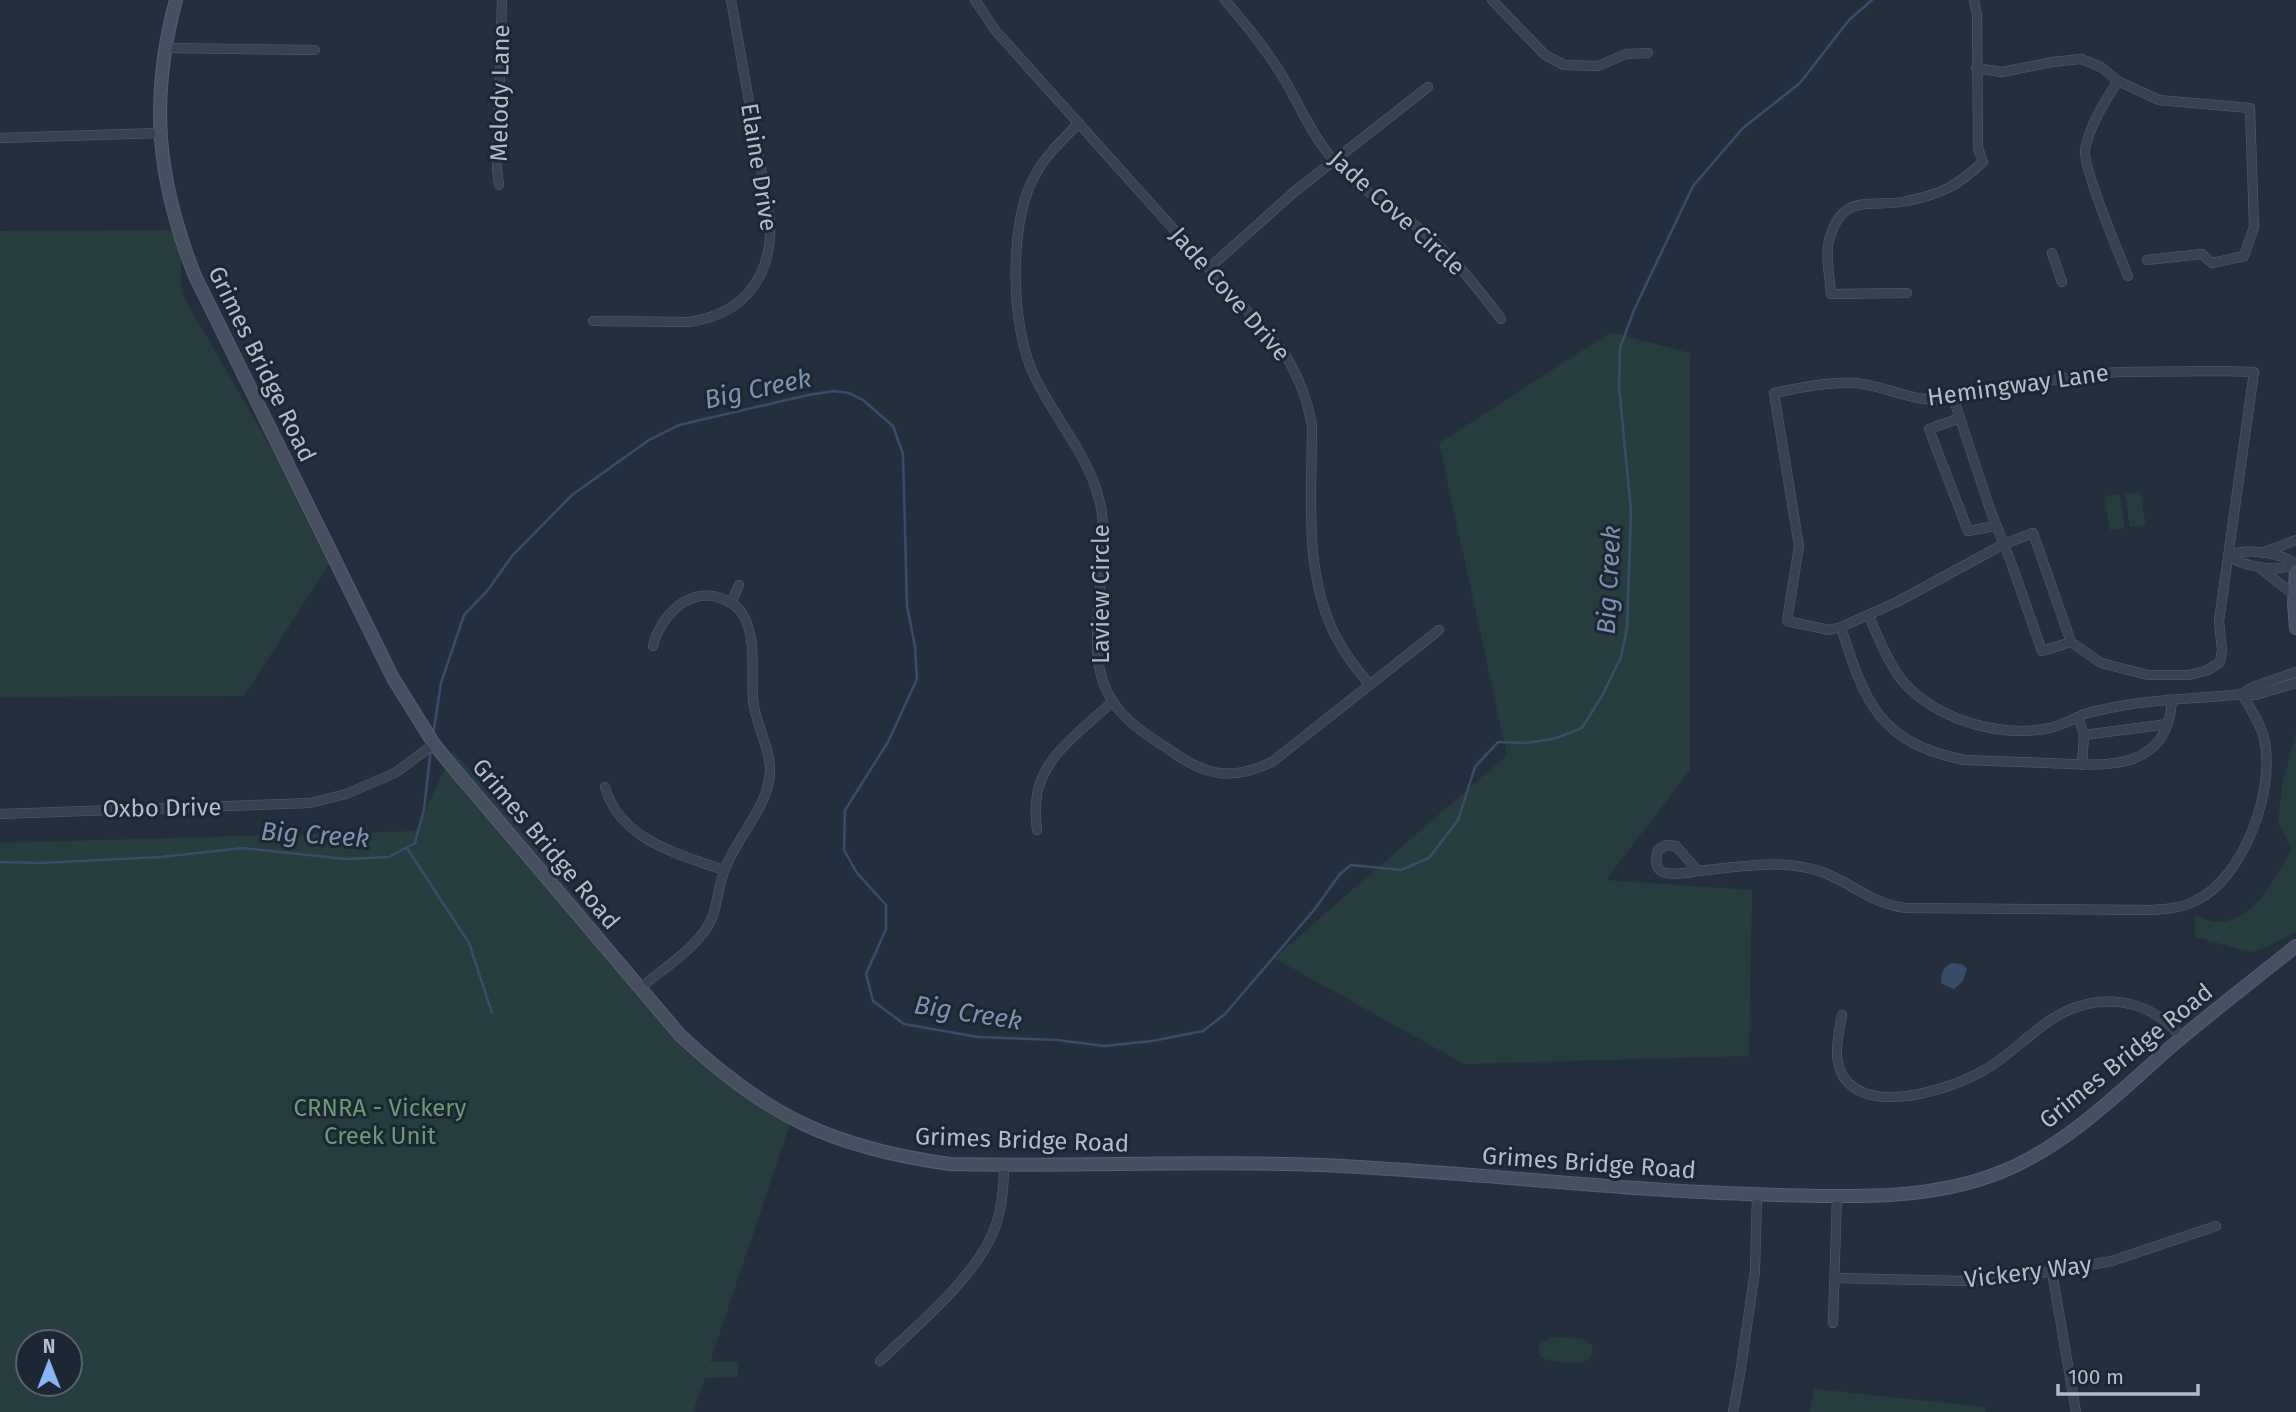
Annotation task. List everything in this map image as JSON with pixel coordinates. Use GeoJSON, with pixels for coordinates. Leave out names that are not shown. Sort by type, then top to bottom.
{"type":"FeatureCollection","features":[{"type":"Feature","properties":{"kind":"street","name":"Grimes Bridge Road"},"geometry":{"type":"LineString","coordinates":[[176,0],[165,48],[160,91],[160,133],[170,206],[195,276],[393,678],[434,744],[680,1035],[716,1069],[756,1098],[800,1123],[852,1144],[901,1157],[950,1164],[1322,1165],[1757,1195],[1837,1196],[1926,1192],[1979,1180],[2025,1161],[2079,1125],[2296,946]]}},
{"type":"Feature","properties":{"kind":"street","name":"Melody Lane"},"geometry":{"type":"LineString","coordinates":[[499,185],[497,168],[502,0]]}},
{"type":"Feature","properties":{"kind":"street","name":"Elaine Drive"},"geometry":{"type":"LineString","coordinates":[[593,321],[705,320],[740,302],[756,283],[767,262],[771,241],[770,220],[730,0]]}},
{"type":"Feature","properties":{"kind":"street","name":"Jade Cove Drive"},"geometry":{"type":"LineString","coordinates":[[975,0],[995,30],[1282,350],[1302,386],[1312,426],[1313,552],[1318,587],[1336,637],[1370,685]]}},
{"type":"Feature","properties":{"kind":"street","name":"Jade Cove Circle"},"geometry":{"type":"LineString","coordinates":[[1226,0],[1267,53],[1315,136],[1334,161],[1361,188],[1410,221],[1440,246],[1467,274],[1501,319]]}},
{"type":"Feature","properties":{"kind":"street"},"geometry":{"type":"LineString","coordinates":[[1492,0],[1545,55],[1564,65],[1598,66],[1626,54],[1648,53]]}},
{"type":"Feature","properties":{"kind":"street"},"geometry":{"type":"LineString","coordinates":[[1907,293],[1830,294],[1828,243],[1835,224],[1847,210],[1860,204],[1904,202],[1954,186],[1983,162],[1978,148],[1975,0]]}},
{"type":"Feature","properties":{"kind":"street"},"geometry":{"type":"LineString","coordinates":[[165,48],[315,50]]}},
{"type":"Feature","properties":{"kind":"street"},"geometry":{"type":"LineString","coordinates":[[1976,68],[2002,72],[2081,59],[2101,67],[2118,81],[2159,100],[2250,108],[2254,227],[2244,256],[2212,263],[2203,254],[2147,260]]}},
{"type":"Feature","properties":{"kind":"street"},"geometry":{"type":"LineString","coordinates":[[2118,81],[2104,102],[2084,151],[2127,276]]}},
{"type":"Feature","properties":{"kind":"street"},"geometry":{"type":"LineString","coordinates":[[1209,268],[1294,192],[1427,88]]}},
{"type":"Feature","properties":{"kind":"street","name":"Laview Circle"},"geometry":{"type":"LineString","coordinates":[[1079,123],[1043,162],[1024,200],[1017,236],[1017,309],[1022,341],[1032,371],[1083,456],[1100,501],[1105,552],[1096,654],[1101,679],[1112,702],[1132,723],[1188,763],[1211,772],[1233,774],[1255,770],[1272,762],[1439,630]]}},
{"type":"Feature","properties":{"kind":"street"},"geometry":{"type":"LineString","coordinates":[[0,138],[160,133]]}},
{"type":"Feature","properties":{"kind":"street"},"geometry":{"type":"LineString","coordinates":[[2052,253],[2062,282]]}},
{"type":"Feature","properties":{"kind":"street","name":"Hemingway Lane"},"geometry":{"type":"LineString","coordinates":[[2120,372],[2254,372],[2228,555],[2219,621],[2222,650],[2220,662],[2208,670],[2175,677],[2148,675],[2101,663],[2071,642],[2033,533],[2004,544],[1869,616],[1841,627],[1829,630],[1787,621],[1799,546],[1774,393],[1854,382],[1888,389],[1920,400],[2069,377],[2120,372]]}},
{"type":"Feature","properties":{"kind":"street"},"geometry":{"type":"LineString","coordinates":[[1953,397],[1995,526],[2042,651],[2071,642]]}},
{"type":"Feature","properties":{"kind":"street"},"geometry":{"type":"LineString","coordinates":[[1960,418],[1929,429],[1968,531],[1995,526]]}},
{"type":"Feature","properties":{"kind":"street"},"geometry":{"type":"LineString","coordinates":[[2260,553],[2296,540]]}},
{"type":"Feature","properties":{"kind":"street"},"geometry":{"type":"LineString","coordinates":[[2240,550],[2260,553],[2287,558],[2296,564],[2286,569],[2258,566],[2238,563],[2228,555],[2240,550]]}},
{"type":"Feature","properties":{"kind":"street"},"geometry":{"type":"LineString","coordinates":[[2258,566],[2294,595]]}},
{"type":"Feature","properties":{"kind":"street"},"geometry":{"type":"LineString","coordinates":[[2296,571],[2296,628]]}},
{"type":"Feature","properties":{"kind":"street"},"geometry":{"type":"LineString","coordinates":[[731,603],[739,585]]}},
{"type":"Feature","properties":{"kind":"street"},"geometry":{"type":"LineString","coordinates":[[640,988],[694,944],[705,930],[716,909],[724,870],[763,799],[770,771],[768,750],[753,702],[750,630],[743,615],[731,603],[708,596],[685,601],[674,609],[660,627],[653,646]]}},
{"type":"Feature","properties":{"kind":"street"},"geometry":{"type":"LineString","coordinates":[[1869,616],[1905,685],[1943,711],[1975,724],[2010,730],[2052,727],[2118,706],[2242,694],[2256,695],[2296,683]]}},
{"type":"Feature","properties":{"kind":"street"},"geometry":{"type":"LineString","coordinates":[[1841,627],[1857,679],[1871,705],[1889,726],[1914,744],[1937,754],[1965,760],[2082,765],[2124,763],[2150,750],[2163,734],[2168,724],[2172,701]]}},
{"type":"Feature","properties":{"kind":"street"},"geometry":{"type":"LineString","coordinates":[[2242,694],[2253,687],[2296,672]]}},
{"type":"Feature","properties":{"kind":"street"},"geometry":{"type":"LineString","coordinates":[[1698,871],[1676,846],[1666,845],[1658,850],[1655,860],[1663,873],[1675,874],[1748,866],[1794,866],[1822,872],[1880,903],[1905,908],[2175,908],[2207,894],[2228,873],[2255,828],[2263,789],[2265,740],[2261,727],[2242,694]]}},
{"type":"Feature","properties":{"kind":"street"},"geometry":{"type":"LineString","coordinates":[[1037,830],[1035,801],[1046,767],[1112,702]]}},
{"type":"Feature","properties":{"kind":"street"},"geometry":{"type":"LineString","coordinates":[[2078,717],[2084,734],[2082,765]]}},
{"type":"Feature","properties":{"kind":"street"},"geometry":{"type":"LineString","coordinates":[[2084,734],[2168,724]]}},
{"type":"Feature","properties":{"kind":"street","name":"Oxbo Drive"},"geometry":{"type":"LineString","coordinates":[[0,814],[310,803],[346,794],[396,773],[434,744]]}},
{"type":"Feature","properties":{"kind":"street"},"geometry":{"type":"LineString","coordinates":[[605,787],[614,809],[642,837],[663,848],[724,870]]}},
{"type":"Feature","properties":{"kind":"street"},"geometry":{"type":"LineString","coordinates":[[1842,1015],[1837,1055],[1841,1073],[1856,1089],[1876,1097],[1917,1094],[1961,1082],[2001,1060],[2051,1019],[2095,1002],[2124,1003],[2151,1010],[2169,1023],[2182,1038]]}},
{"type":"Feature","properties":{"kind":"street"},"geometry":{"type":"LineString","coordinates":[[880,1361],[964,1278],[982,1255],[1000,1212],[1004,1165]]}},
{"type":"Feature","properties":{"kind":"street"},"geometry":{"type":"LineString","coordinates":[[1732,1412],[1755,1271],[1757,1195]]}},
{"type":"Feature","properties":{"kind":"street"},"geometry":{"type":"LineString","coordinates":[[1833,1323],[1837,1196]]}},
{"type":"Feature","properties":{"kind":"street","name":"Vickery Way"},"geometry":{"type":"LineString","coordinates":[[1835,1278],[1982,1281],[2052,1272],[2112,1261],[2216,1226]]}},
{"type":"Feature","properties":{"kind":"street"},"geometry":{"type":"LineString","coordinates":[[2052,1272],[2076,1412]]}},
{"type":"Feature","properties":{"kind":"green space"},"geometry":{"type":"Polygon","coordinates":[[[181,230],[181,292],[335,555],[244,696],[0,697],[0,231],[181,230]]]}},
{"type":"Feature","properties":{"kind":"green space"},"geometry":{"type":"Polygon","coordinates":[[[1611,332],[1690,353],[1690,770],[1606,880],[1752,890],[1749,1056],[1464,1064],[1274,958],[1507,755],[1439,443],[1611,332]]]}},
{"type":"Feature","properties":{"kind":"green space"},"geometry":{"type":"Polygon","coordinates":[[[2140,492],[2146,525],[2130,527],[2125,494],[2140,492]]]}},
{"type":"Feature","properties":{"kind":"green space"},"geometry":{"type":"Polygon","coordinates":[[[2120,494],[2125,528],[2110,530],[2104,497],[2120,494]]]}},
{"type":"Feature","properties":{"kind":"green space"},"geometry":{"type":"Polygon","coordinates":[[[2296,733],[2296,932],[2251,952],[2195,937],[2195,916],[2222,922],[2234,919],[2255,904],[2272,883],[2292,849],[2278,823],[2282,785],[2296,733]]]}},
{"type":"Feature","properties":{"kind":"green space","name":"CRNRA - Vickery Creek Unit"},"geometry":{"type":"Polygon","coordinates":[[[453,751],[533,843],[710,1069],[790,1124],[710,1362],[738,1362],[738,1377],[705,1378],[693,1412],[0,1412],[0,843],[416,831],[453,751]]]}},
{"type":"Feature","properties":{"kind":"green space"},"geometry":{"type":"Polygon","coordinates":[[[1551,1337],[1584,1339],[1592,1346],[1592,1354],[1583,1362],[1574,1363],[1542,1358],[1539,1344],[1551,1337]]]}},
{"type":"Feature","properties":{"kind":"green space"},"geometry":{"type":"Polygon","coordinates":[[[1814,1389],[1985,1407],[1986,1412],[1810,1412],[1814,1389]]]}},
{"type":"Feature","properties":{"kind":"water"},"geometry":{"type":"Polygon","coordinates":[[[1951,963],[1962,964],[1967,968],[1963,981],[1954,989],[1942,984],[1941,980],[1942,972],[1951,963]]]}},
{"type":"Feature","properties":{"kind":"waterway","name":"Big Creek"},"geometry":{"type":"LineString","coordinates":[[433,735],[441,683],[464,615],[488,590],[512,556],[572,495],[649,440],[679,425],[808,395],[834,391],[849,393],[863,400],[893,426],[903,454],[907,606],[915,646],[917,679],[888,742],[845,810],[844,850],[857,873],[886,905],[886,929],[866,974],[873,1001],[904,1024],[978,1037],[1057,1040],[1104,1046],[1152,1041],[1203,1031],[1225,1014],[1314,910],[1340,874],[1351,865],[1401,870],[1429,858],[1458,820],[1475,767],[1498,742],[1524,743],[1553,739],[1582,728],[1621,657],[1627,628],[1631,511],[1619,386],[1620,348],[1634,310],[1693,186],[1743,128],[1800,83],[1849,20],[1872,0]]}},
{"type":"Feature","properties":{"kind":"waterway","name":"Big Creek"},"geometry":{"type":"LineString","coordinates":[[0,862],[40,863],[161,857],[243,848],[346,859],[389,857],[415,843],[424,809],[431,748]]}},
{"type":"Feature","properties":{"kind":"waterway"},"geometry":{"type":"LineString","coordinates":[[407,848],[469,943],[492,1013]]}}]}
